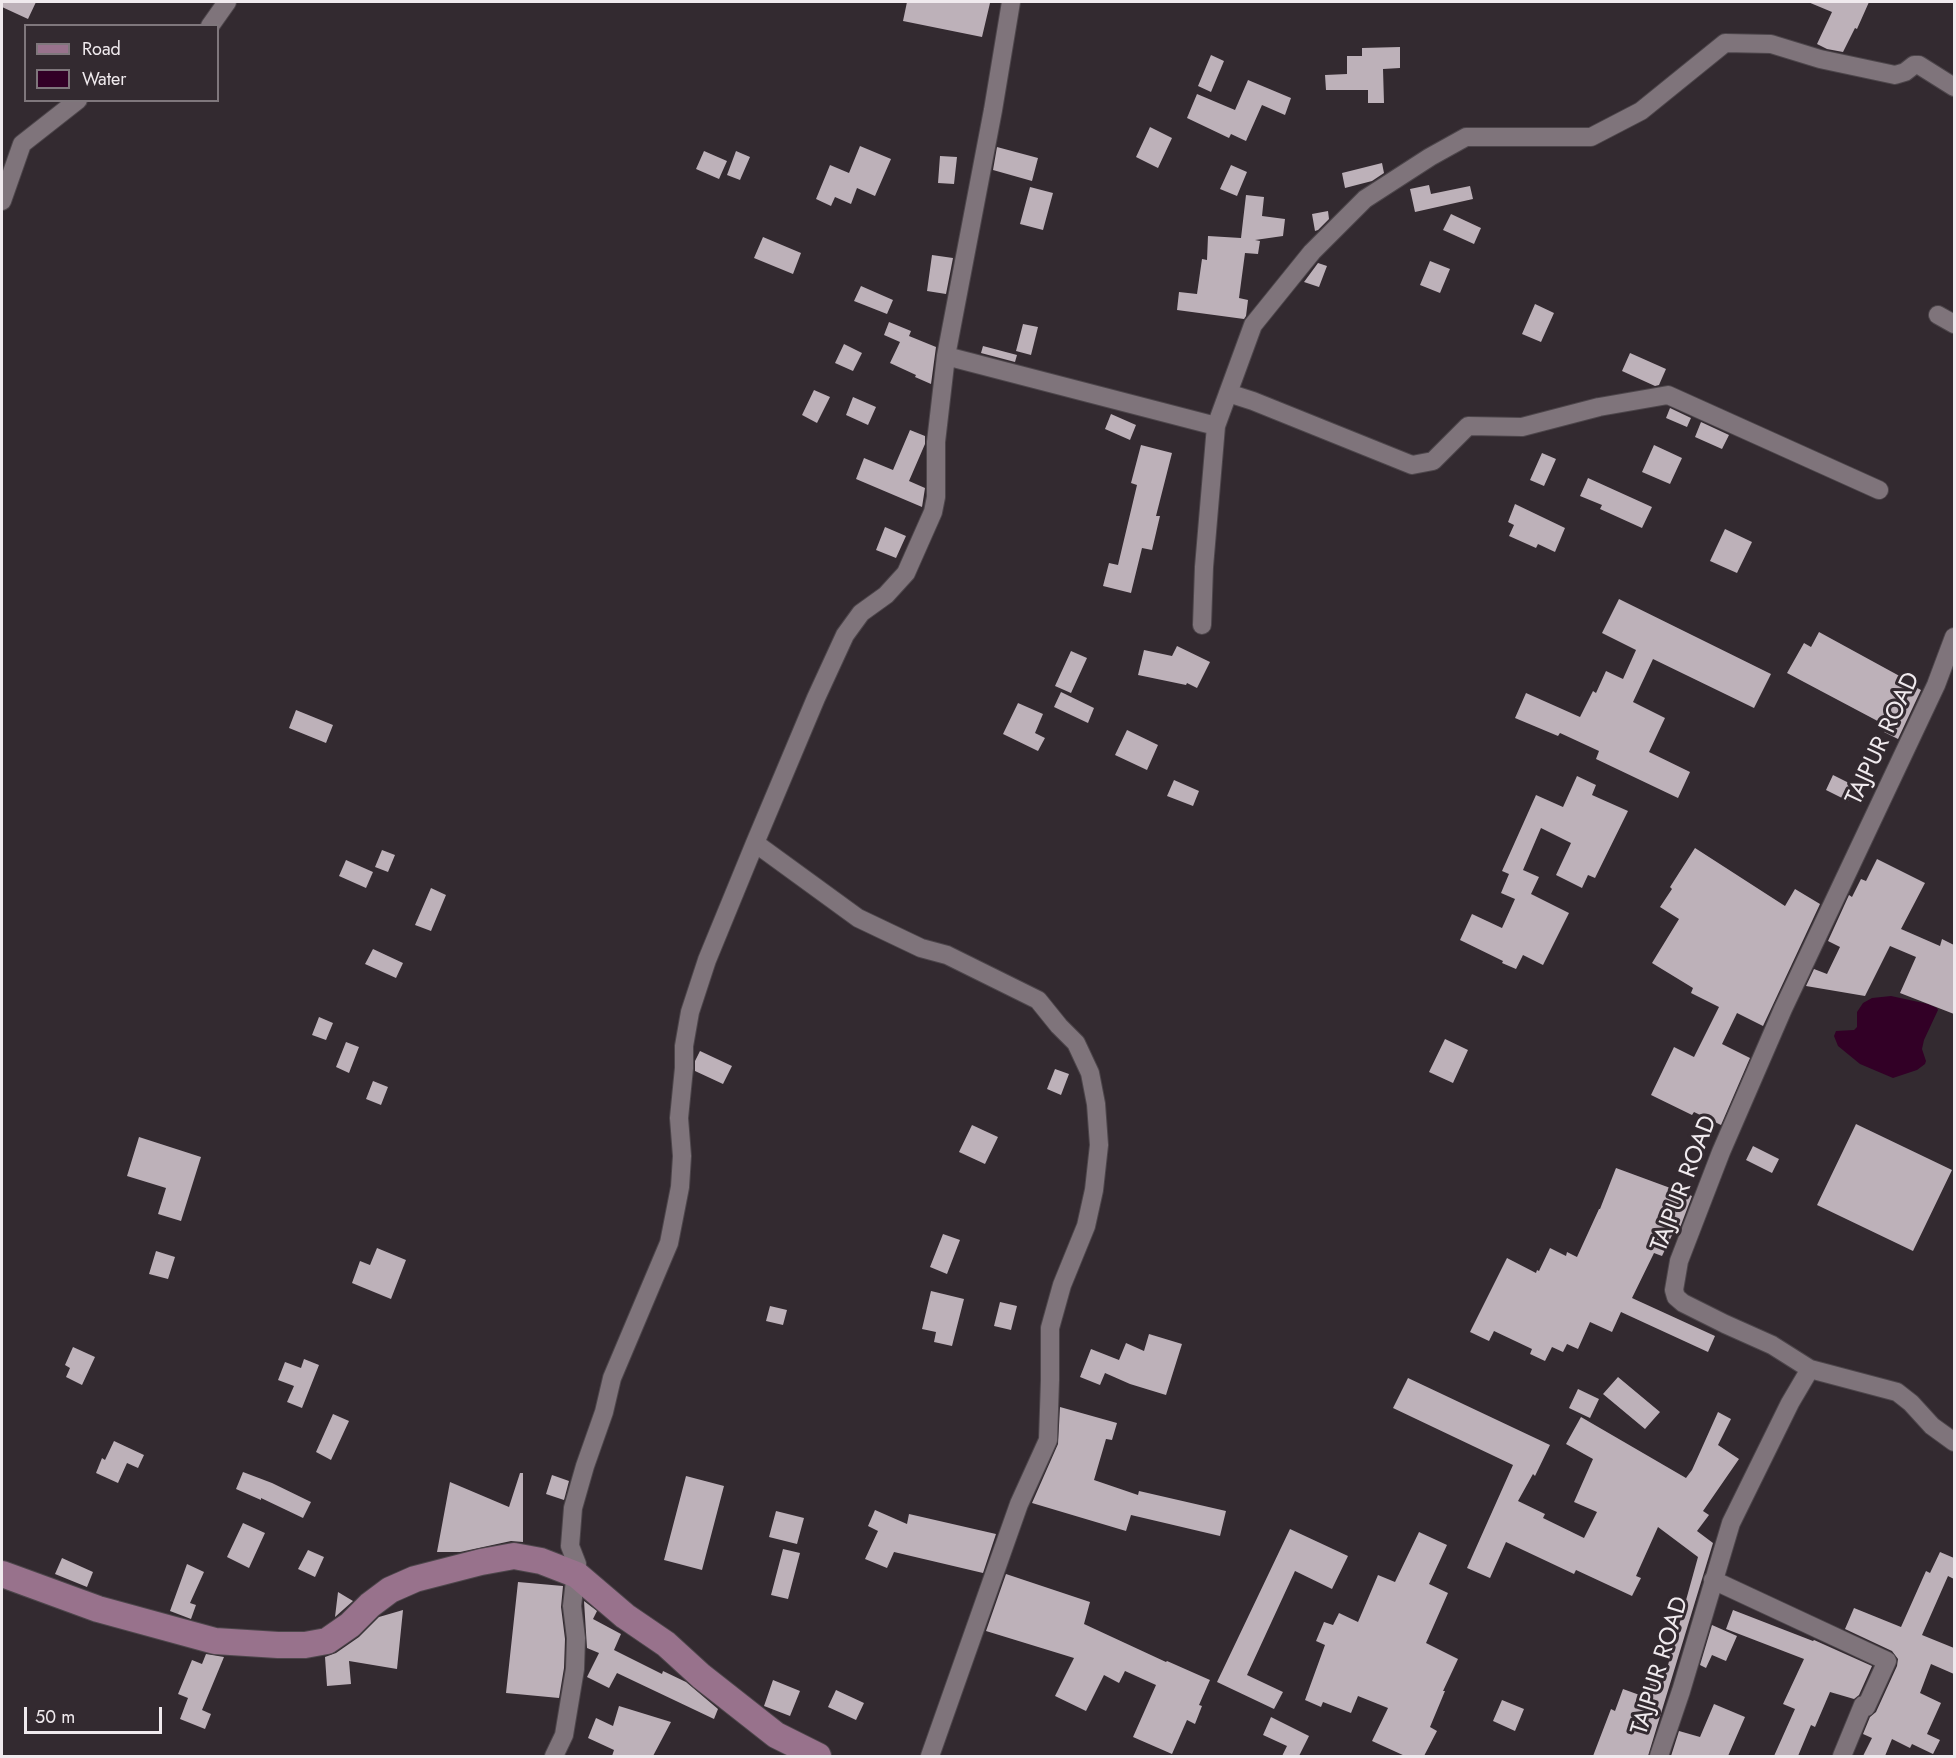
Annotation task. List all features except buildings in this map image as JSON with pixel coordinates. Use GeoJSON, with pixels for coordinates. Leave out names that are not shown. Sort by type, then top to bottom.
{"type":"FeatureCollection","features":[{"type":"Feature","properties":{"kind":"main road"},"geometry":{"type":"LineString","coordinates":[[2,1574],[98,1609],[215,1641],[304,1645],[327,1641],[350,1625],[370,1605],[390,1590],[415,1579],[514,1556],[541,1561],[577,1575],[626,1616],[666,1644],[701,1676],[776,1735],[818,1756]]}},
{"type":"Feature","properties":{"kind":"street"},"geometry":{"type":"LineString","coordinates":[[211,24],[227,2]]}},
{"type":"Feature","properties":{"kind":"street"},"geometry":{"type":"LineString","coordinates":[[554,1756],[564,1735],[571,1702],[576,1638],[572,1606],[577,1564],[570,1546],[573,1508],[604,1412],[612,1378],[669,1243],[680,1187],[682,1156],[679,1118],[684,1046],[690,1012],[707,960],[845,634],[861,613],[886,595],[906,573],[933,512],[936,497],[936,442],[946,356],[993,110],[1011,2]]}},
{"type":"Feature","properties":{"kind":"street"},"geometry":{"type":"LineString","coordinates":[[1202,625],[1204,567],[1216,426],[1253,325],[1312,252],[1365,199],[1466,137],[1591,137],[1641,111],[1725,43],[1771,44],[1820,59],[1895,75],[1905,72],[1914,64],[1954,87]]}},
{"type":"Feature","properties":{"kind":"street"},"geometry":{"type":"LineString","coordinates":[[2,201],[22,144],[75,102]]}},
{"type":"Feature","properties":{"kind":"street"},"geometry":{"type":"LineString","coordinates":[[1938,315],[1954,324]]}},
{"type":"Feature","properties":{"kind":"street"},"geometry":{"type":"LineString","coordinates":[[946,356],[1216,426]]}},
{"type":"Feature","properties":{"kind":"street"},"geometry":{"type":"LineString","coordinates":[[1228,393],[1412,465],[1433,461],[1468,426],[1522,427],[1599,407],[1668,395],[1879,490]]}},
{"type":"Feature","properties":{"kind":"street","name":"TAJPUR ROAD"},"geometry":{"type":"LineString","coordinates":[[1659,1756],[1681,1691],[1731,1523],[1790,1404],[1810,1369],[1772,1345],[1683,1303],[1676,1297],[1674,1290],[1676,1272],[1684,1245],[1721,1152],[1802,969],[1936,685],[1954,637]]}},
{"type":"Feature","properties":{"kind":"street"},"geometry":{"type":"LineString","coordinates":[[755,843],[858,918],[921,948],[947,955],[1038,1000],[1059,1026],[1076,1042],[1090,1073],[1096,1104],[1099,1145],[1094,1190],[1086,1226],[1062,1285],[1050,1328],[1048,1440],[1019,1504],[930,1756]]}},
{"type":"Feature","properties":{"kind":"street"},"geometry":{"type":"LineString","coordinates":[[1810,1369],[1897,1392],[1911,1403],[1932,1426],[1954,1442]]}},
{"type":"Feature","properties":{"kind":"street"},"geometry":{"type":"LineString","coordinates":[[1713,1580],[1887,1661],[1866,1707],[1863,1705],[1842,1756]]}},
{"type":"Feature","properties":{"kind":"water"},"geometry":{"type":"Polygon","coordinates":[[[1891,996],[1928,1004],[1938,1010],[1924,1040],[1922,1049],[1925,1064],[1917,1070],[1893,1078],[1860,1064],[1838,1046],[1834,1036],[1836,1031],[1854,1030],[1857,1027],[1857,1012],[1863,1003],[1872,998],[1891,996]]]}}]}
